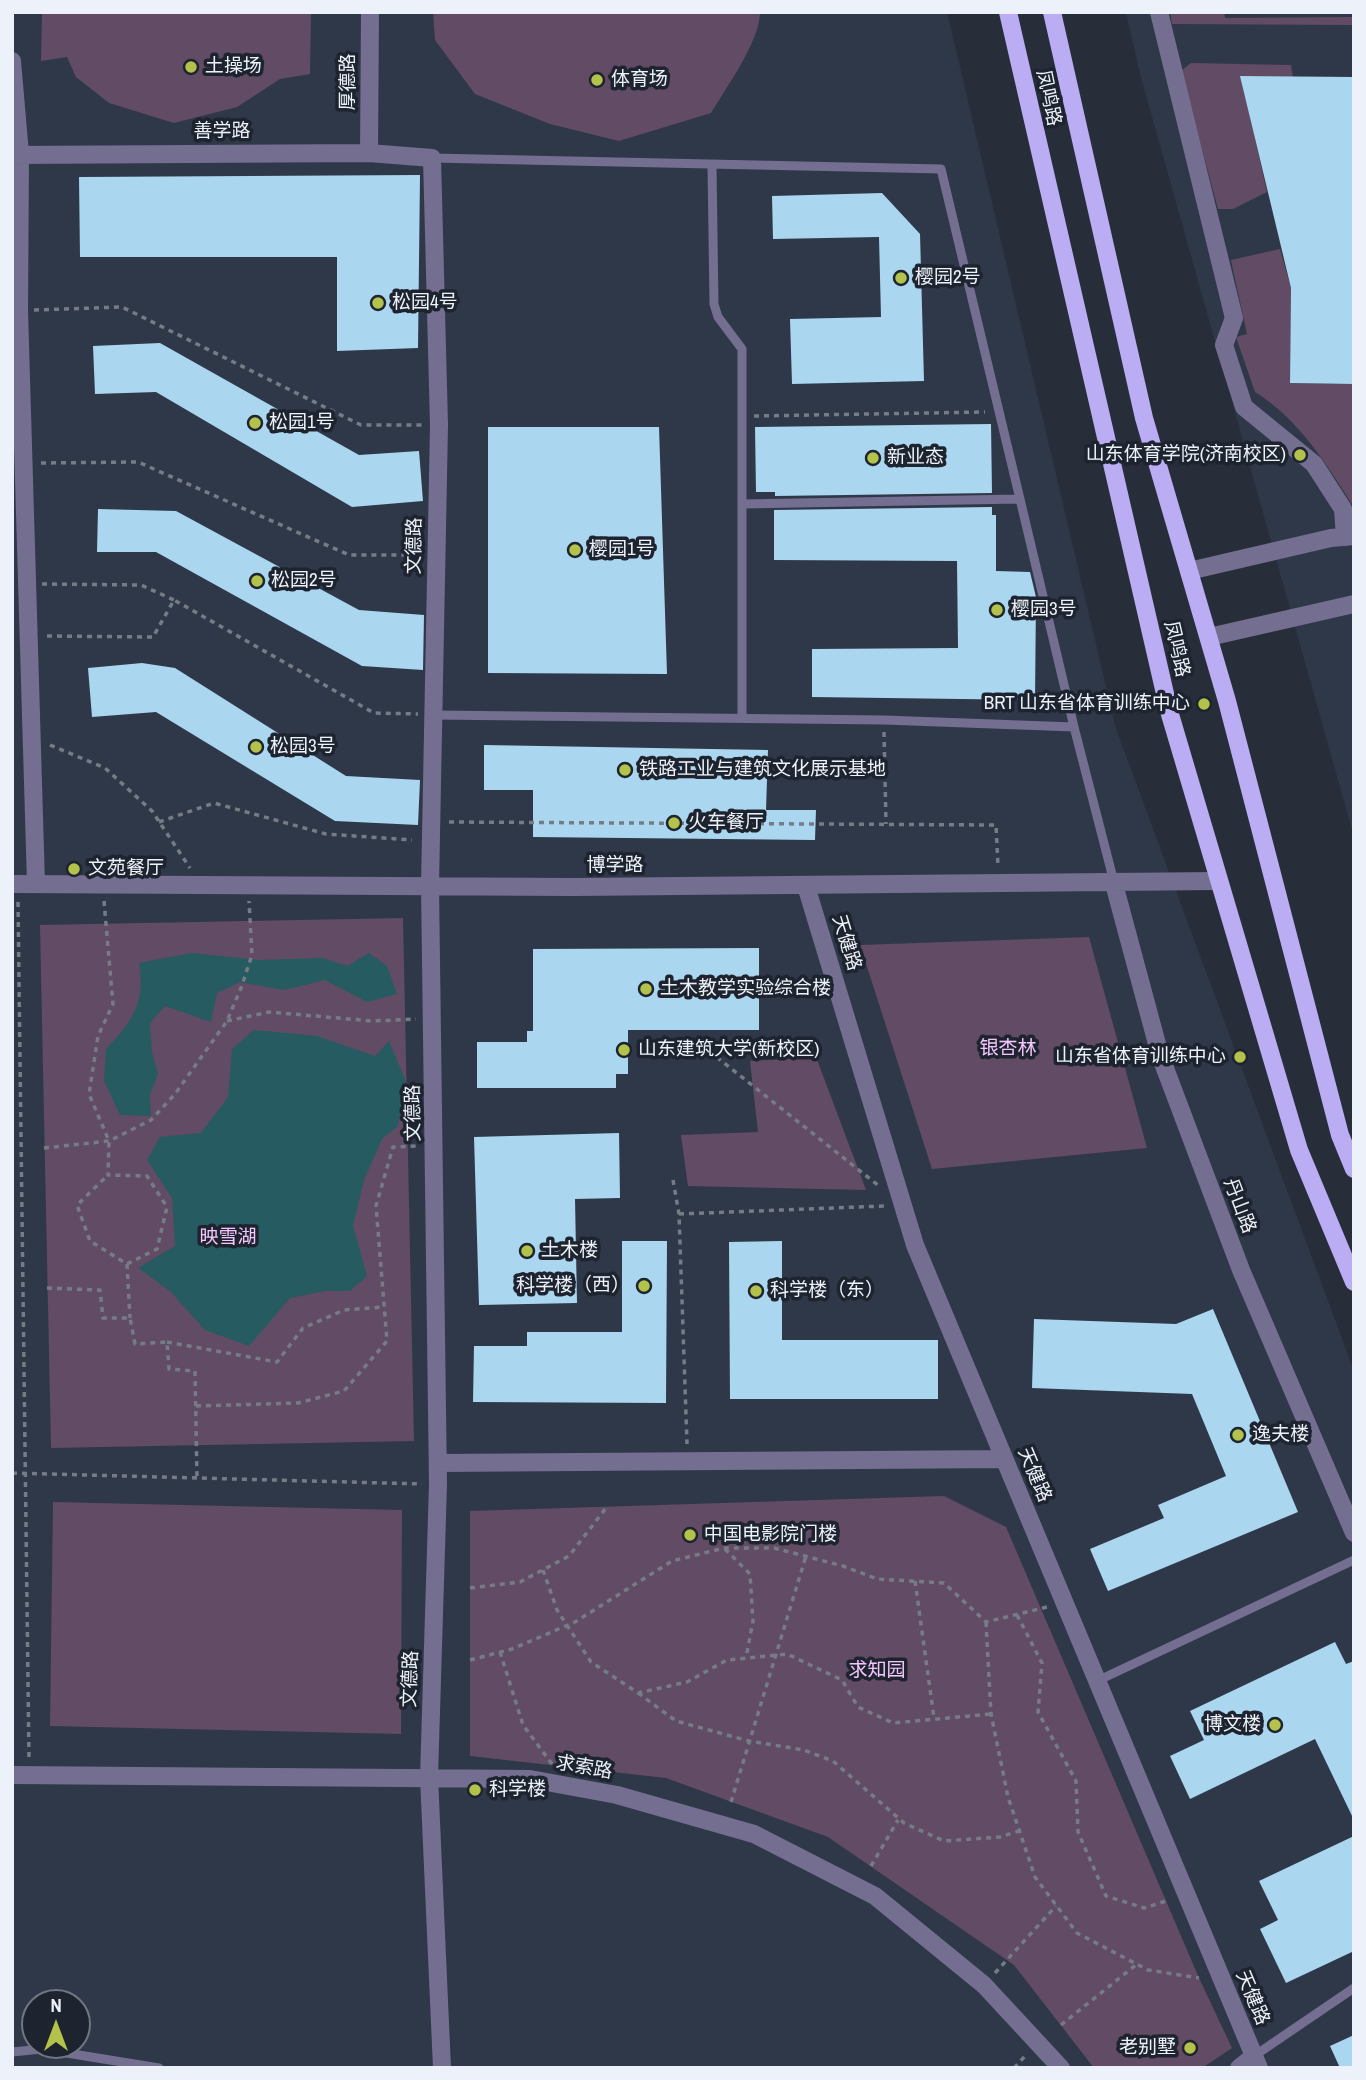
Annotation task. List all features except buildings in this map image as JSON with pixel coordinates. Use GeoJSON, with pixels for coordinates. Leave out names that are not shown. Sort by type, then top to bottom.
{"type":"FeatureCollection","features":[{"type":"Feature","properties":{"kind":"main road","name":"凤鸣路"},"geometry":{"type":"LineString","coordinates":[[1008,12],[1169,711],[1299,1150],[1354,1282]]}},
{"type":"Feature","properties":{"kind":"main road","name":"凤鸣路"},"geometry":{"type":"LineString","coordinates":[[1052,12],[1144,418],[1209,637],[1340,1135],[1354,1168]]}},
{"type":"Feature","properties":{"kind":"street","name":"厚德路"},"geometry":{"type":"LineString","coordinates":[[369,153],[370,12]]}},
{"type":"Feature","properties":{"kind":"street"},"geometry":{"type":"LineString","coordinates":[[1159,12],[1234,318],[1224,345],[1244,407],[1314,464],[1343,509],[1349,536],[1189,571]]}},
{"type":"Feature","properties":{"kind":"street"},"geometry":{"type":"LineString","coordinates":[[12,61],[32,738],[22,884]]}},
{"type":"Feature","properties":{"kind":"street","name":"善学路"},"geometry":{"type":"LineString","coordinates":[[16,155],[369,153],[432,158]]}},
{"type":"Feature","properties":{"kind":"street","name":"文德路"},"geometry":{"type":"LineString","coordinates":[[432,158],[439,425],[435,555],[433,842],[430,886],[434,1018],[438,1485],[429,1777],[442,2068]]}},
{"type":"Feature","properties":{"kind":"street"},"geometry":{"type":"LineString","coordinates":[[1209,637],[1354,604]]}},
{"type":"Feature","properties":{"kind":"street","name":"博学路"},"geometry":{"type":"LineString","coordinates":[[22,884],[806,886],[1114,884],[1217,880]]}},
{"type":"Feature","properties":{"kind":"street","name":"丹山路"},"geometry":{"type":"LineString","coordinates":[[1114,884],[1160,1055],[1241,1270],[1354,1533]]}},
{"type":"Feature","properties":{"kind":"street","name":"天健路"},"geometry":{"type":"LineString","coordinates":[[806,886],[915,1245],[1256,2062]]}},
{"type":"Feature","properties":{"kind":"street"},"geometry":{"type":"LineString","coordinates":[[438,1464],[1004,1459]]}},
{"type":"Feature","properties":{"kind":"street","name":"求索路"},"geometry":{"type":"LineString","coordinates":[[21,1775],[530,1779],[617,1796],[754,1834],[875,1896],[985,1985],[1061,2068]]}},
{"type":"Feature","properties":{"kind":"street"},"geometry":{"type":"LineString","coordinates":[[1239,2068],[1256,2062]]}},
{"type":"Feature","properties":{"kind":"lane"},"geometry":{"type":"LineString","coordinates":[[432,158],[940,169],[957,226],[997,412],[1114,884]]}},
{"type":"Feature","properties":{"kind":"lane"},"geometry":{"type":"LineString","coordinates":[[712,166],[714,304],[718,317],[742,349],[742,718]]}},
{"type":"Feature","properties":{"kind":"lane"},"geometry":{"type":"LineString","coordinates":[[742,504],[1020,499]]}},
{"type":"Feature","properties":{"kind":"lane"},"geometry":{"type":"LineString","coordinates":[[434,715],[884,720],[1074,727]]}},
{"type":"Feature","properties":{"kind":"lane"},"geometry":{"type":"LineString","coordinates":[[1097,1681],[1354,1560]]}},
{"type":"Feature","properties":{"kind":"lane"},"geometry":{"type":"LineString","coordinates":[[1256,2062],[1354,1988]]}},
{"type":"Feature","properties":{"kind":"lane"},"geometry":{"type":"LineString","coordinates":[[12,2052],[42,2049],[159,2068]]}},
{"type":"Feature","properties":{"kind":"path"},"geometry":{"type":"LineString","coordinates":[[19,311],[122,307],[361,425],[439,425]]}},
{"type":"Feature","properties":{"kind":"path"},"geometry":{"type":"LineString","coordinates":[[742,417],[997,412]]}},
{"type":"Feature","properties":{"kind":"path"},"geometry":{"type":"LineString","coordinates":[[23,464],[138,462],[349,555],[435,555]]}},
{"type":"Feature","properties":{"kind":"path"},"geometry":{"type":"LineString","coordinates":[[27,584],[141,585],[174,600],[374,713],[434,715]]}},
{"type":"Feature","properties":{"kind":"path"},"geometry":{"type":"LineString","coordinates":[[29,636],[153,637],[174,600]]}},
{"type":"Feature","properties":{"kind":"path"},"geometry":{"type":"LineString","coordinates":[[884,720],[886,824]]}},
{"type":"Feature","properties":{"kind":"path"},"geometry":{"type":"LineString","coordinates":[[32,738],[105,768],[159,821],[201,886]]}},
{"type":"Feature","properties":{"kind":"path"},"geometry":{"type":"LineString","coordinates":[[159,821],[214,803],[326,834],[433,842]]}},
{"type":"Feature","properties":{"kind":"path"},"geometry":{"type":"LineString","coordinates":[[433,821],[996,825],[999,884]]}},
{"type":"Feature","properties":{"kind":"path"},"geometry":{"type":"LineString","coordinates":[[21,1775],[25,1474],[22,884]]}},
{"type":"Feature","properties":{"kind":"path"},"geometry":{"type":"LineString","coordinates":[[104,885],[104,924],[113,1003],[99,1036],[89,1094],[109,1141],[108,1175],[77,1205],[90,1241],[127,1264]]}},
{"type":"Feature","properties":{"kind":"path"},"geometry":{"type":"LineString","coordinates":[[44,1148],[109,1141],[151,1120],[175,1094],[227,1021],[241,988],[252,955],[248,886]]}},
{"type":"Feature","properties":{"kind":"path"},"geometry":{"type":"LineString","coordinates":[[227,1021],[269,1012],[372,1021],[434,1018]]}},
{"type":"Feature","properties":{"kind":"path"},"geometry":{"type":"LineString","coordinates":[[709,1051],[902,1205]]}},
{"type":"Feature","properties":{"kind":"path"},"geometry":{"type":"LineString","coordinates":[[195,1406],[298,1403],[344,1391],[387,1341],[376,1206],[393,1147],[435,1145]]}},
{"type":"Feature","properties":{"kind":"path"},"geometry":{"type":"LineString","coordinates":[[108,1175],[147,1176],[167,1208],[157,1250],[127,1264]]}},
{"type":"Feature","properties":{"kind":"path"},"geometry":{"type":"LineString","coordinates":[[673,1181],[680,1214],[687,1462]]}},
{"type":"Feature","properties":{"kind":"path"},"geometry":{"type":"LineString","coordinates":[[680,1214],[902,1205]]}},
{"type":"Feature","properties":{"kind":"path"},"geometry":{"type":"LineString","coordinates":[[127,1264],[130,1318],[135,1344],[167,1342],[277,1362],[303,1328],[344,1310],[383,1307]]}},
{"type":"Feature","properties":{"kind":"path"},"geometry":{"type":"LineString","coordinates":[[47,1288],[100,1290],[103,1318],[130,1318]]}},
{"type":"Feature","properties":{"kind":"path"},"geometry":{"type":"LineString","coordinates":[[167,1342],[169,1369],[195,1371],[197,1478]]}},
{"type":"Feature","properties":{"kind":"path"},"geometry":{"type":"LineString","coordinates":[[12,1473],[438,1485]]}},
{"type":"Feature","properties":{"kind":"path"},"geometry":{"type":"LineString","coordinates":[[470,1588],[520,1582],[569,1556],[606,1508]]}},
{"type":"Feature","properties":{"kind":"path"},"geometry":{"type":"LineString","coordinates":[[724,1548],[750,1574],[753,1621],[746,1658]]}},
{"type":"Feature","properties":{"kind":"path"},"geometry":{"type":"LineString","coordinates":[[470,1660],[500,1652],[567,1625],[672,1561],[724,1548],[774,1548],[877,1579],[944,1583],[986,1622],[991,1714],[1008,1797],[1035,1877],[1077,1934],[1148,1970],[1199,1978]]}},
{"type":"Feature","properties":{"kind":"path"},"geometry":{"type":"LineString","coordinates":[[731,1802],[806,1556]]}},
{"type":"Feature","properties":{"kind":"path"},"geometry":{"type":"LineString","coordinates":[[544,1570],[557,1610],[591,1662],[676,1721],[749,1741],[804,1750],[833,1761],[899,1819],[944,1841],[1000,1837],[1019,1830]]}},
{"type":"Feature","properties":{"kind":"path"},"geometry":{"type":"LineString","coordinates":[[915,1581],[934,1718]]}},
{"type":"Feature","properties":{"kind":"path"},"geometry":{"type":"LineString","coordinates":[[986,1622],[1063,1601]]}},
{"type":"Feature","properties":{"kind":"path"},"geometry":{"type":"LineString","coordinates":[[1017,1615],[1042,1663],[1038,1712],[1076,1781],[1078,1832],[1105,1896],[1144,1908],[1166,1901]]}},
{"type":"Feature","properties":{"kind":"path"},"geometry":{"type":"LineString","coordinates":[[500,1652],[523,1724],[553,1765]]}},
{"type":"Feature","properties":{"kind":"path"},"geometry":{"type":"LineString","coordinates":[[638,1693],[687,1682],[727,1660],[787,1654],[842,1680],[858,1707],[893,1723],[991,1714]]}},
{"type":"Feature","properties":{"kind":"path"},"geometry":{"type":"LineString","coordinates":[[870,1866],[899,1819]]}},
{"type":"Feature","properties":{"kind":"path"},"geometry":{"type":"LineString","coordinates":[[985,1985],[1056,1906]]}},
{"type":"Feature","properties":{"kind":"path"},"geometry":{"type":"LineString","coordinates":[[1061,2025],[1137,1964]]}},
{"type":"Feature","properties":{"kind":"shaded area","name":"山东建筑大学(新校区)"},"geometry":{"type":"Polygon","coordinates":[[[12,12],[947,12],[1116,729],[1354,1371],[1354,2068],[12,2068],[12,12]]]}},
{"type":"Feature","properties":{"kind":"shaded area","name":"山东体育学院(济南校区)"},"geometry":{"type":"Polygon","coordinates":[[[1126,12],[1354,12],[1354,837],[1140,74],[1126,12]]]}},
{"type":"Feature","properties":{"kind":"shaded area"},"geometry":{"type":"Polygon","coordinates":[[[192,953],[259,960],[323,958],[347,966],[369,953],[387,966],[397,994],[367,1002],[325,980],[284,990],[240,982],[217,993],[211,1022],[165,1006],[150,1023],[152,1052],[158,1074],[150,1095],[151,1116],[120,1115],[104,1081],[106,1049],[123,1030],[135,1010],[140,989],[139,963],[192,953]]]}},
{"type":"Feature","properties":{"kind":"shaded area"},"geometry":{"type":"Polygon","coordinates":[[[254,1030],[317,1036],[375,1056],[389,1041],[406,1082],[398,1126],[382,1139],[364,1180],[353,1226],[367,1276],[350,1291],[325,1291],[290,1298],[249,1346],[205,1330],[170,1291],[138,1268],[175,1246],[172,1198],[147,1160],[160,1137],[201,1133],[228,1097],[232,1049],[254,1030]]]}},
{"type":"Feature","properties":{"kind":"green space","name":"土操场"},"geometry":{"type":"Polygon","coordinates":[[[42,12],[311,12],[310,74],[280,79],[237,107],[174,123],[109,103],[76,77],[67,57],[41,61],[42,12]]]}},
{"type":"Feature","properties":{"kind":"green space","name":"体育场"},"geometry":{"type":"Polygon","coordinates":[[[433,12],[760,12],[759,24],[748,50],[711,113],[619,141],[550,124],[475,94],[435,40],[433,12]]]}},
{"type":"Feature","properties":{"kind":"green space"},"geometry":{"type":"Polygon","coordinates":[[[1170,12],[1224,12],[1225,18],[1354,17],[1354,25],[1172,24],[1170,12]]]}},
{"type":"Feature","properties":{"kind":"green space"},"geometry":{"type":"Polygon","coordinates":[[[1191,63],[1291,65],[1293,77],[1241,76],[1267,192],[1233,209],[1218,209],[1182,75],[1182,70],[1191,63]]]}},
{"type":"Feature","properties":{"kind":"green space"},"geometry":{"type":"Polygon","coordinates":[[[1280,249],[1291,288],[1290,383],[1354,384],[1354,507],[1298,429],[1285,415],[1255,392],[1236,337],[1247,334],[1231,260],[1280,249]]]}},
{"type":"Feature","properties":{"kind":"green space","name":"映雪湖"},"geometry":{"type":"Polygon","coordinates":[[[403,918],[414,1441],[51,1448],[40,925],[403,918]]]}},
{"type":"Feature","properties":{"kind":"green space","name":"银杏林"},"geometry":{"type":"Polygon","coordinates":[[[1089,937],[1147,1148],[932,1169],[860,945],[1089,937]]]}},
{"type":"Feature","properties":{"kind":"green space"},"geometry":{"type":"Polygon","coordinates":[[[816,1057],[866,1190],[688,1186],[681,1135],[758,1132],[750,1061],[816,1057]]]}},
{"type":"Feature","properties":{"kind":"green space","name":"求知园"},"geometry":{"type":"Polygon","coordinates":[[[944,1496],[1006,1527],[1199,1978],[1232,2048],[1202,2068],[1094,2068],[1014,1965],[828,1837],[666,1778],[470,1756],[470,1511],[944,1496]]]}},
{"type":"Feature","properties":{"kind":"green space"},"geometry":{"type":"Polygon","coordinates":[[[53,1502],[402,1510],[401,1734],[50,1726],[53,1502]]]}},
{"type":"Feature","properties":{"kind":"place","name":"土操场"},"geometry":{"type":"Point","coordinates":[191,67]}},
{"type":"Feature","properties":{"kind":"place","name":"体育场"},"geometry":{"type":"Point","coordinates":[597,80]}},
{"type":"Feature","properties":{"kind":"place","name":"樱园2号"},"geometry":{"type":"Point","coordinates":[901,278]}},
{"type":"Feature","properties":{"kind":"place","name":"松园4号"},"geometry":{"type":"Point","coordinates":[378,303]}},
{"type":"Feature","properties":{"kind":"place","name":"松园1号"},"geometry":{"type":"Point","coordinates":[255,423]}},
{"type":"Feature","properties":{"kind":"place","name":"山东体育学院(济南校区)"},"geometry":{"type":"Point","coordinates":[1300,455]}},
{"type":"Feature","properties":{"kind":"place","name":"新业态"},"geometry":{"type":"Point","coordinates":[873,458]}},
{"type":"Feature","properties":{"kind":"place","name":"樱园1号"},"geometry":{"type":"Point","coordinates":[575,550]}},
{"type":"Feature","properties":{"kind":"place","name":"松园2号"},"geometry":{"type":"Point","coordinates":[257,581]}},
{"type":"Feature","properties":{"kind":"place","name":"樱园3号"},"geometry":{"type":"Point","coordinates":[997,610]}},
{"type":"Feature","properties":{"kind":"place","name":"BRT 山东省体育训练中心"},"geometry":{"type":"Point","coordinates":[1204,704]}},
{"type":"Feature","properties":{"kind":"place","name":"松园3号"},"geometry":{"type":"Point","coordinates":[256,747]}},
{"type":"Feature","properties":{"kind":"place","name":"铁路工业与建筑文化展示基地"},"geometry":{"type":"Point","coordinates":[625,770]}},
{"type":"Feature","properties":{"kind":"place","name":"火车餐厅"},"geometry":{"type":"Point","coordinates":[674,823]}},
{"type":"Feature","properties":{"kind":"place","name":"文苑餐厅"},"geometry":{"type":"Point","coordinates":[74,869]}},
{"type":"Feature","properties":{"kind":"place","name":"土木教学实验综合楼"},"geometry":{"type":"Point","coordinates":[646,989]}},
{"type":"Feature","properties":{"kind":"place","name":"山东建筑大学(新校区)"},"geometry":{"type":"Point","coordinates":[624,1050]}},
{"type":"Feature","properties":{"kind":"place","name":"山东省体育训练中心"},"geometry":{"type":"Point","coordinates":[1240,1057]}},
{"type":"Feature","properties":{"kind":"place","name":"土木楼"},"geometry":{"type":"Point","coordinates":[527,1251]}},
{"type":"Feature","properties":{"kind":"place","name":"科学楼（西）"},"geometry":{"type":"Point","coordinates":[644,1286]}},
{"type":"Feature","properties":{"kind":"place","name":"科学楼（东）"},"geometry":{"type":"Point","coordinates":[756,1291]}},
{"type":"Feature","properties":{"kind":"place","name":"逸夫楼"},"geometry":{"type":"Point","coordinates":[1238,1435]}},
{"type":"Feature","properties":{"kind":"place","name":"中国电影院门楼"},"geometry":{"type":"Point","coordinates":[690,1535]}},
{"type":"Feature","properties":{"kind":"place","name":"博文楼"},"geometry":{"type":"Point","coordinates":[1275,1725]}},
{"type":"Feature","properties":{"kind":"place","name":"科学楼"},"geometry":{"type":"Point","coordinates":[475,1790]}},
{"type":"Feature","properties":{"kind":"place","name":"老别墅"},"geometry":{"type":"Point","coordinates":[1190,2048]}}]}
